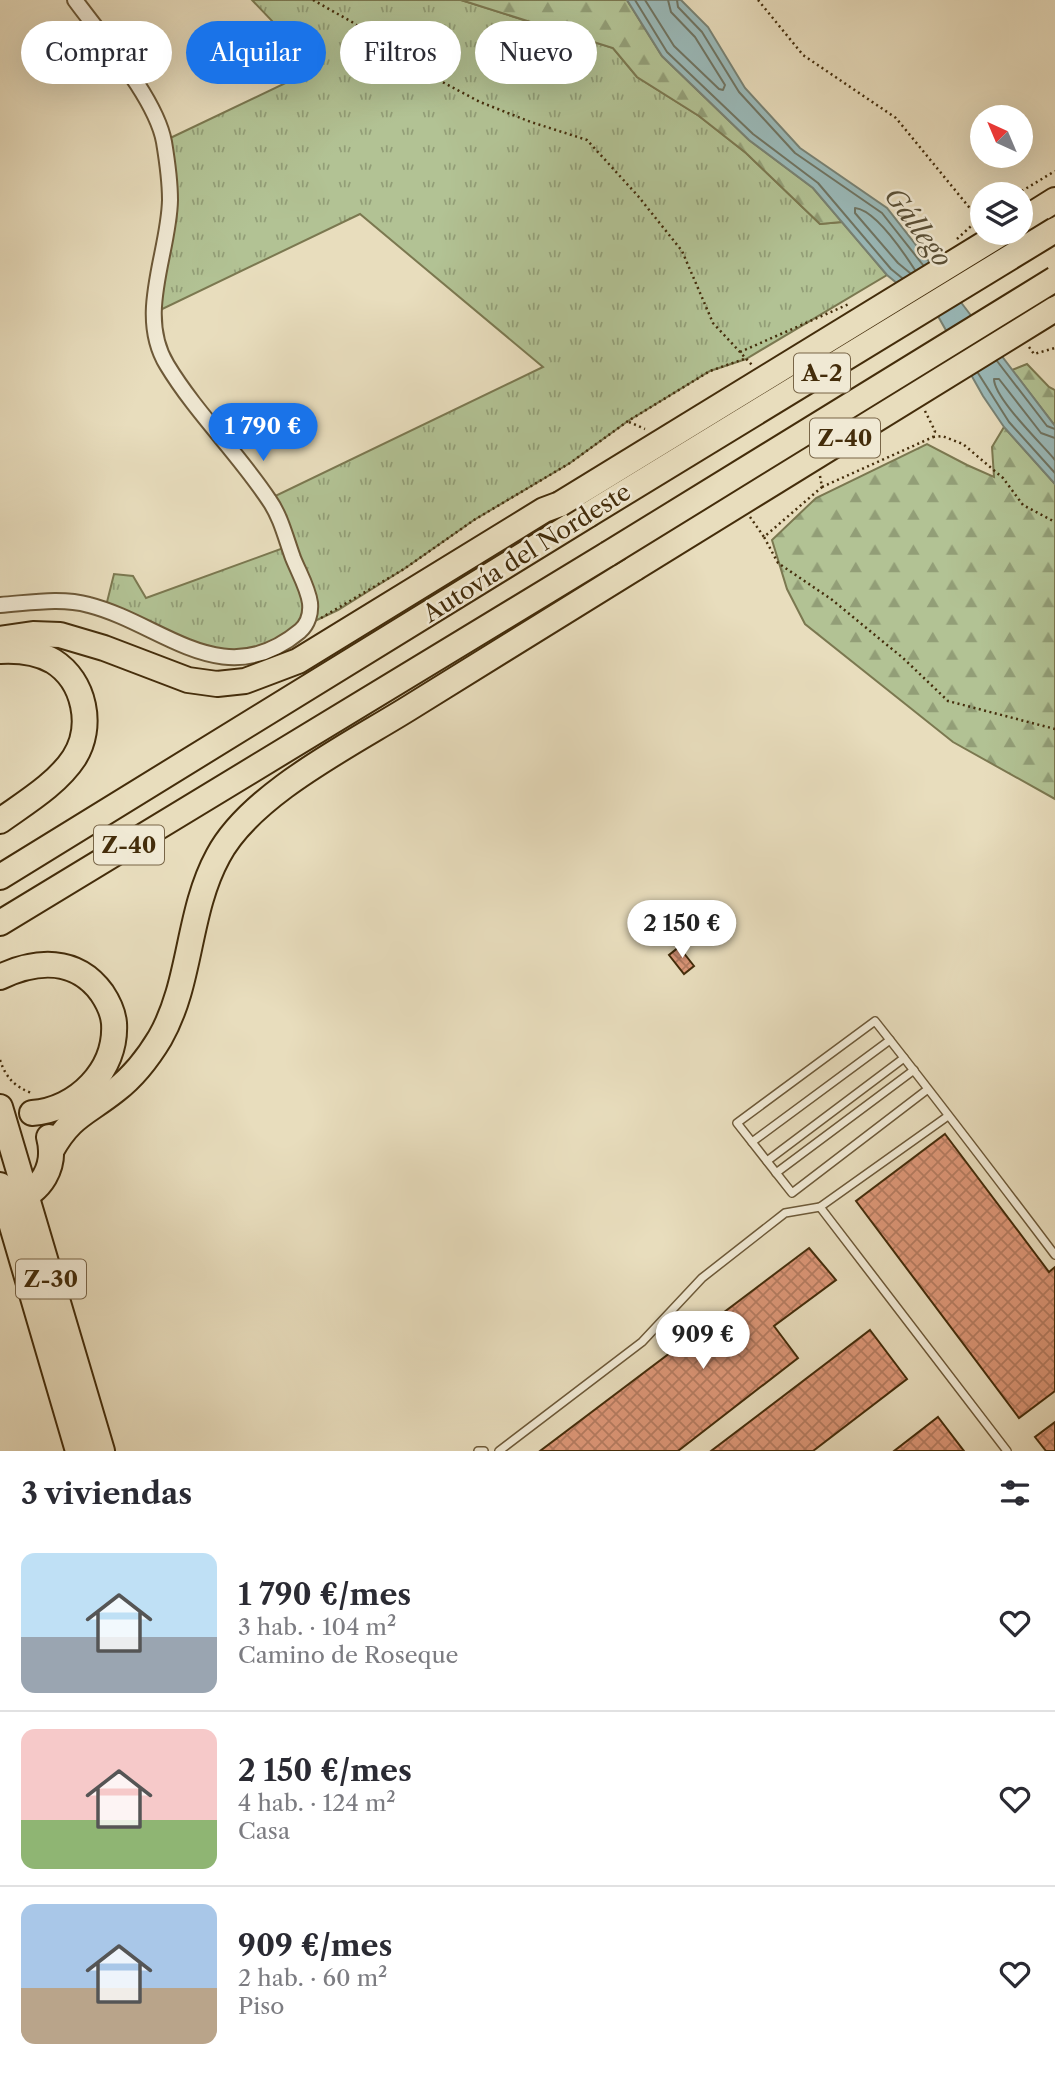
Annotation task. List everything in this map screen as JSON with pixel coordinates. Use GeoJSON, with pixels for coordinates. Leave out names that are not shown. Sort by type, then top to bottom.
{"type":"FeatureCollection","features":[{"type":"Feature","properties":{"kind":"highway"},"geometry":{"type":"LineString","coordinates":[[1033,214],[1055,200]]}},
{"type":"Feature","properties":{"kind":"highway","name":"Autovía del Nordeste"},"geometry":{"type":"LineString","coordinates":[[0,877],[1055,230]]}},
{"type":"Feature","properties":{"kind":"highway"},"geometry":{"type":"LineString","coordinates":[[0,639],[33,634],[61,635],[104,648],[188,680],[217,684],[245,681],[298,661],[982,245]]}},
{"type":"Feature","properties":{"kind":"highway","name":"Autovía del Nordeste"},"geometry":{"type":"LineString","coordinates":[[0,923],[1055,279]]}},
{"type":"Feature","properties":{"kind":"highway","name":"Z-40"},"geometry":{"type":"LineString","coordinates":[[257,768],[345,731],[529,624],[586,598],[1055,309]]}},
{"type":"Feature","properties":{"kind":"highway"},"geometry":{"type":"LineString","coordinates":[[239,730],[257,703],[436,590],[547,516],[560,504]]}},
{"type":"Feature","properties":{"kind":"highway"},"geometry":{"type":"LineString","coordinates":[[51,1151],[67,1125],[109,1096],[132,1076],[160,1037],[181,985],[208,877],[218,855],[249,816],[305,773],[586,598]]}},
{"type":"Feature","properties":{"kind":"highway"},"geometry":{"type":"LineString","coordinates":[[0,651],[30,653],[61,667],[76,685],[85,719],[80,748],[67,767],[0,821]]}},
{"type":"Feature","properties":{"kind":"highway"},"geometry":{"type":"LineString","coordinates":[[0,977],[26,967],[61,965],[85,976],[94,984],[114,1021],[112,1046],[98,1077],[83,1092],[53,1110],[36,1104],[0,1105]]}},
{"type":"Feature","properties":{"kind":"highway"},"geometry":{"type":"LineString","coordinates":[[8,1196],[43,1180],[50,1167],[51,1151],[36,1104]]}},
{"type":"Feature","properties":{"kind":"highway","name":"Z-30"},"geometry":{"type":"LineString","coordinates":[[0,1105],[8,1196],[78,1451]]}},
{"type":"Feature","properties":{"kind":"highway","name":"Z-30"},"geometry":{"type":"LineString","coordinates":[[8,1196],[102,1451]]}},
{"type":"Feature","properties":{"kind":"street"},"geometry":{"type":"LineString","coordinates":[[0,605],[53,601],[90,605],[185,647],[236,657],[248,656],[275,646],[302,630],[308,622],[310,612],[307,593],[274,508],[166,364],[159,346],[154,313],[157,273],[170,200],[164,141],[146,97],[75,0]]}},
{"type":"Feature","properties":{"kind":"lane"},"geometry":{"type":"LineString","coordinates":[[928,1089],[792,1193],[737,1123],[875,1021],[914,1070],[1055,1255]]}},
{"type":"Feature","properties":{"kind":"lane"},"geometry":{"type":"LineString","coordinates":[[752,1142],[890,1040]]}},
{"type":"Feature","properties":{"kind":"lane"},"geometry":{"type":"LineString","coordinates":[[767,1161],[904,1058]]}},
{"type":"Feature","properties":{"kind":"lane"},"geometry":{"type":"LineString","coordinates":[[776,1173],[914,1070]]}},
{"type":"Feature","properties":{"kind":"lane"},"geometry":{"type":"LineString","coordinates":[[499,1451],[642,1342],[702,1278],[785,1213],[820,1207],[948,1116]]}},
{"type":"Feature","properties":{"kind":"lane"},"geometry":{"type":"LineString","coordinates":[[820,1207],[1007,1451]]}},
{"type":"Feature","properties":{"kind":"lane"},"geometry":{"type":"LineString","coordinates":[[478,1451],[484,1451]]}},
{"type":"Feature","properties":{"kind":"path"},"geometry":{"type":"LineString","coordinates":[[313,0],[352,22],[433,78],[480,102],[587,140],[638,196],[682,251],[713,323],[752,366]]}},
{"type":"Feature","properties":{"kind":"path"},"geometry":{"type":"LineString","coordinates":[[758,0],[803,55],[896,118],[970,205]]}},
{"type":"Feature","properties":{"kind":"path"},"geometry":{"type":"LineString","coordinates":[[1033,184],[1055,171]]}},
{"type":"Feature","properties":{"kind":"path"},"geometry":{"type":"LineString","coordinates":[[956,238],[970,226]]}},
{"type":"Feature","properties":{"kind":"path"},"geometry":{"type":"LineString","coordinates":[[739,352],[851,303]]}},
{"type":"Feature","properties":{"kind":"path"},"geometry":{"type":"LineString","coordinates":[[1026,343],[1034,354],[1055,348]]}},
{"type":"Feature","properties":{"kind":"path"},"geometry":{"type":"LineString","coordinates":[[308,622],[338,610],[404,569],[474,520],[570,463],[628,421],[710,371],[746,359]]}},
{"type":"Feature","properties":{"kind":"path"},"geometry":{"type":"LineString","coordinates":[[923,408],[935,431],[933,437]]}},
{"type":"Feature","properties":{"kind":"path"},"geometry":{"type":"LineString","coordinates":[[628,421],[645,429]]}},
{"type":"Feature","properties":{"kind":"path"},"geometry":{"type":"LineString","coordinates":[[1055,522],[1023,505],[1003,478],[963,444],[942,436],[933,437],[822,487],[764,537],[778,563],[883,641],[948,701],[1055,729]]}},
{"type":"Feature","properties":{"kind":"path"},"geometry":{"type":"LineString","coordinates":[[820,472],[822,487]]}},
{"type":"Feature","properties":{"kind":"path"},"geometry":{"type":"LineString","coordinates":[[0,1060],[5,1074],[26,1091],[36,1104]]}},
{"type":"Feature","properties":{"kind":"green space"},"geometry":{"type":"Polygon","coordinates":[[[252,0],[461,0],[528,21],[475,21],[475,84],[597,84],[597,43],[613,48],[637,77],[699,116],[746,153],[820,224],[842,222],[887,275],[746,359],[710,371],[628,421],[570,463],[474,520],[404,569],[338,610],[308,622],[302,630],[236,657],[105,610],[114,574],[133,576],[146,598],[289,546],[269,499],[543,367],[360,214],[154,313],[164,244],[164,141],[283,84],[326,84],[326,21],[272,21],[252,0]]]}},
{"type":"Feature","properties":{"kind":"green space"},"geometry":{"type":"Polygon","coordinates":[[[461,0],[627,0],[662,56],[749,140],[813,188],[842,222],[820,224],[746,153],[699,116],[637,77],[613,48],[597,43],[597,21],[528,21],[461,0]]]}},
{"type":"Feature","properties":{"kind":"green space"},"geometry":{"type":"Polygon","coordinates":[[[1027,364],[1055,390],[1055,426],[1012,370],[1027,364]]]}},
{"type":"Feature","properties":{"kind":"green space"},"geometry":{"type":"Polygon","coordinates":[[[1004,427],[1055,484],[1055,799],[953,742],[805,624],[787,589],[772,540],[816,498],[927,444],[994,477],[992,447],[1004,427]]]}},
{"type":"Feature","properties":{"kind":"water"},"geometry":{"type":"Polygon","coordinates":[[[627,0],[681,0],[708,27],[745,88],[800,148],[887,208],[1055,426],[1055,484],[1004,427],[983,396],[939,318],[887,275],[813,188],[749,140],[662,56],[627,0]]]}},
{"type":"Feature","properties":{"kind":"building"},"geometry":{"type":"Polygon","coordinates":[[[679,947],[694,966],[684,974],[669,955],[679,947]]]}},
{"type":"Feature","properties":{"kind":"building"},"geometry":{"type":"Polygon","coordinates":[[[945,1134],[1049,1272],[1055,1267],[1055,1391],[1019,1418],[856,1201],[945,1134]]]}},
{"type":"Feature","properties":{"kind":"building"},"geometry":{"type":"Polygon","coordinates":[[[809,1248],[836,1280],[774,1326],[798,1358],[678,1451],[540,1451],[809,1248]]]}},
{"type":"Feature","properties":{"kind":"building"},"geometry":{"type":"Polygon","coordinates":[[[870,1330],[907,1379],[813,1451],[711,1451],[870,1330]]]}},
{"type":"Feature","properties":{"kind":"building"},"geometry":{"type":"Polygon","coordinates":[[[938,1417],[964,1451],[894,1451],[938,1417]]]}},
{"type":"Feature","properties":{"kind":"building"},"geometry":{"type":"Polygon","coordinates":[[[1055,1422],[1055,1451],[1046,1451],[1035,1437],[1055,1422]]]}},
{"type":"Feature","properties":{"kind":"water label","name":"Gállego"},"geometry":{"type":"Point","coordinates":[918,227]}}]}
